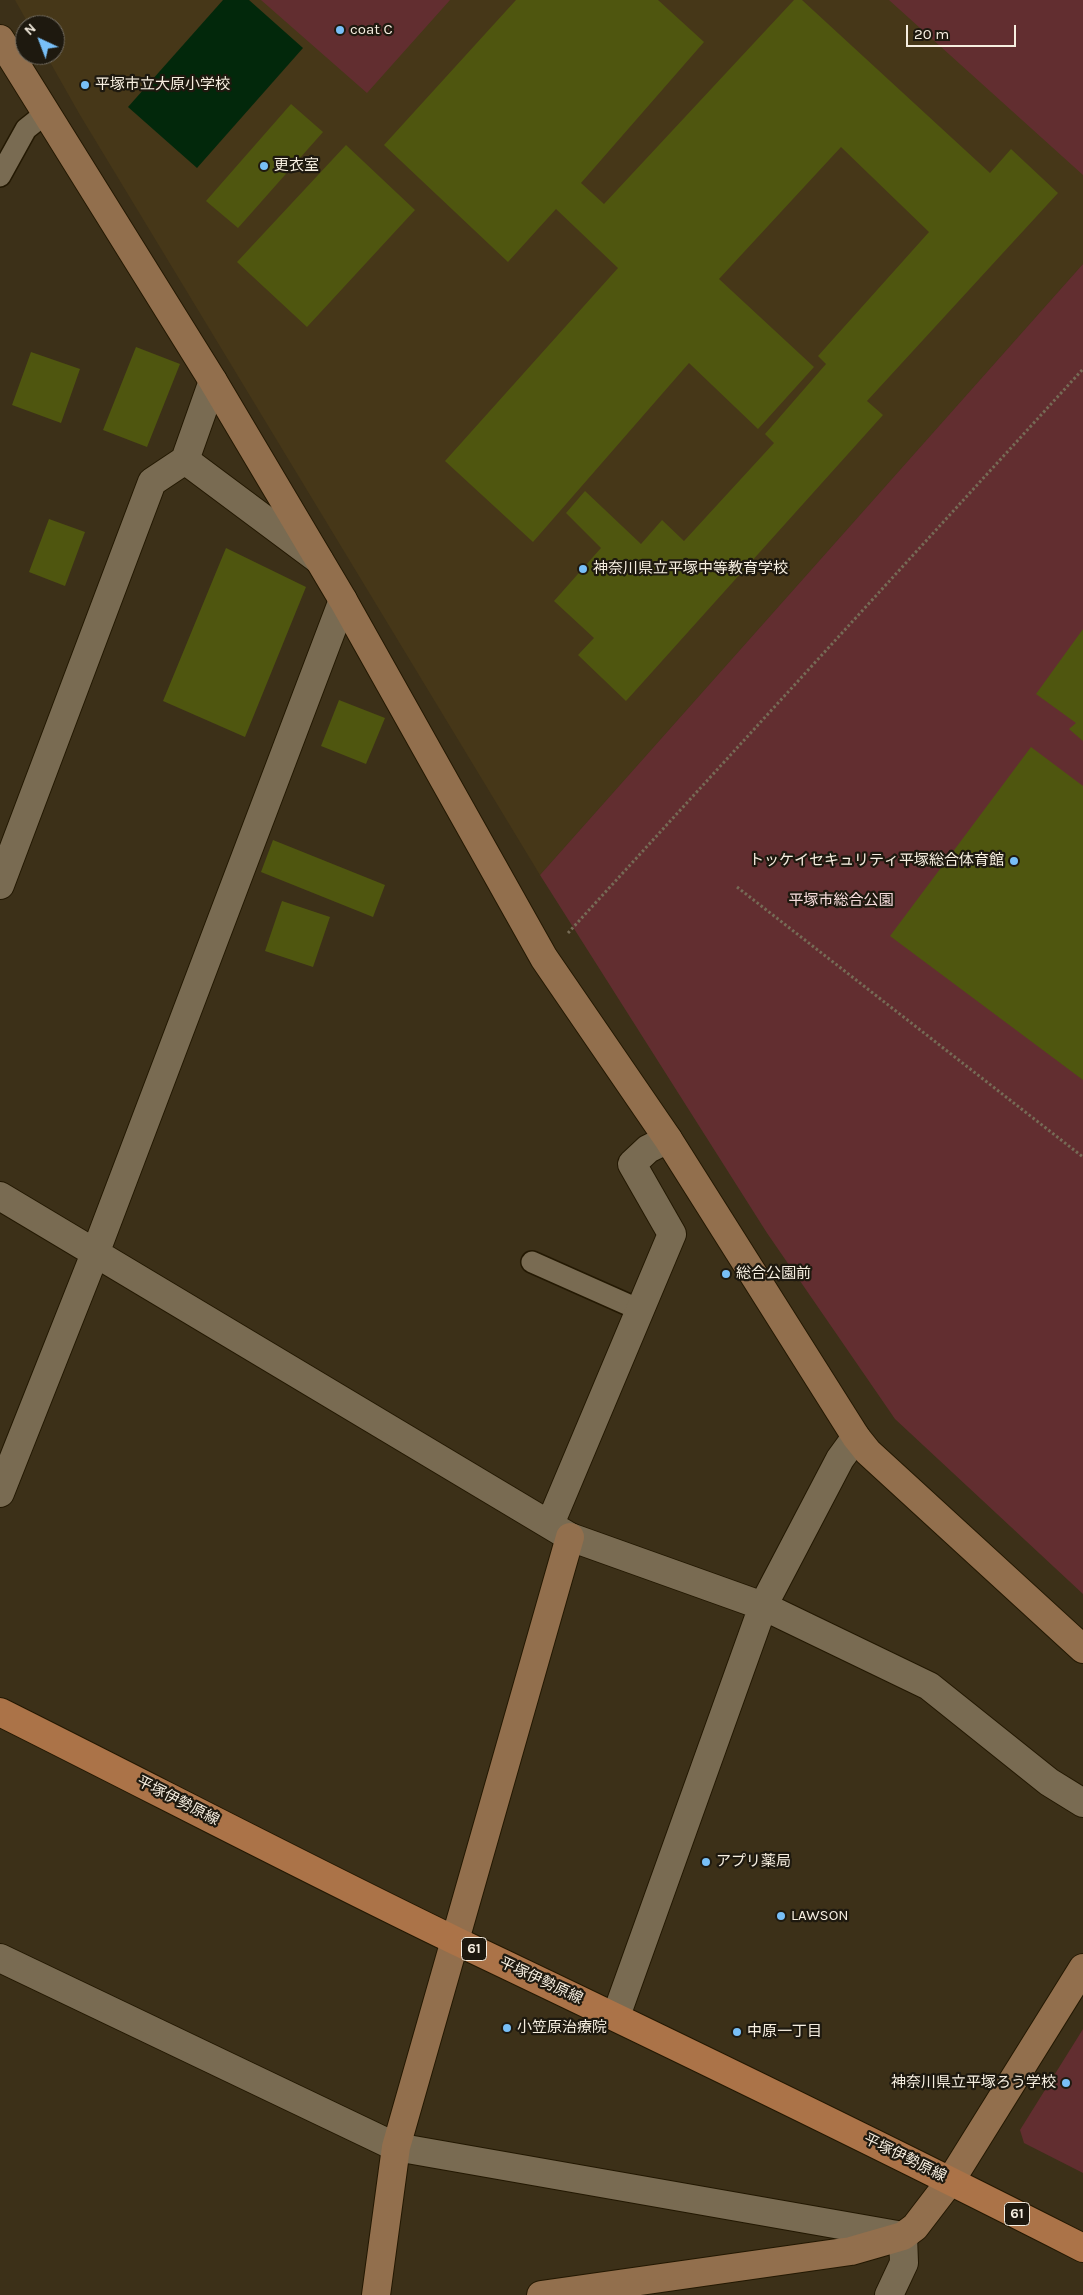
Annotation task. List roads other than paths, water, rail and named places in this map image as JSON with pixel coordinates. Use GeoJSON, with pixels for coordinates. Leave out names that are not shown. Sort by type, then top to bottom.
{"type":"FeatureCollection","features":[{"type":"Feature","properties":{"kind":"main road","name":"平塚伊勢原線"},"geometry":{"type":"LineString","coordinates":[[0,1712],[454,1940],[616,2016],[951,2180],[1083,2248]]}},
{"type":"Feature","properties":{"kind":"street"},"geometry":{"type":"LineString","coordinates":[[0,39],[213,382],[343,600],[544,958],[668,1139],[856,1438],[868,1452],[1083,1650]]}},
{"type":"Feature","properties":{"kind":"street"},"geometry":{"type":"LineString","coordinates":[[0,885],[152,482],[185,460],[213,382]]}},
{"type":"Feature","properties":{"kind":"street"},"geometry":{"type":"LineString","coordinates":[[185,460],[319,560]]}},
{"type":"Feature","properties":{"kind":"street"},"geometry":{"type":"LineString","coordinates":[[0,1493],[96,1251],[343,600]]}},
{"type":"Feature","properties":{"kind":"street"},"geometry":{"type":"LineString","coordinates":[[376,2295],[396,2147],[454,1940],[560,1531],[640,1310],[672,1234],[632,1164],[648,1149],[668,1139]]}},
{"type":"Feature","properties":{"kind":"street"},"geometry":{"type":"LineString","coordinates":[[0,1196],[96,1251],[560,1531],[763,1606],[929,1686],[1048,1782],[1083,1803]]}},
{"type":"Feature","properties":{"kind":"street"},"geometry":{"type":"LineString","coordinates":[[616,2016],[763,1606],[840,1458],[856,1438]]}},
{"type":"Feature","properties":{"kind":"street"},"geometry":{"type":"LineString","coordinates":[[0,1958],[396,2147],[903,2236]]}},
{"type":"Feature","properties":{"kind":"street"},"geometry":{"type":"LineString","coordinates":[[541,2295],[588,2293],[851,2251],[903,2236],[915,2227],[951,2180],[1083,1968]]}},
{"type":"Feature","properties":{"kind":"street"},"geometry":{"type":"LineString","coordinates":[[889,2295],[904,2263],[903,2236]]}},
{"type":"Feature","properties":{"kind":"lane"},"geometry":{"type":"LineString","coordinates":[[0,176],[26,129],[46,113]]}},
{"type":"Feature","properties":{"kind":"lane"},"geometry":{"type":"LineString","coordinates":[[532,1262],[640,1310]]}},
{"type":"Feature","properties":{"kind":"place","name":"coat C"},"geometry":{"type":"Point","coordinates":[340,30]}},
{"type":"Feature","properties":{"kind":"place","name":"平塚市立大原小学校"},"geometry":{"type":"Point","coordinates":[85,85]}},
{"type":"Feature","properties":{"kind":"place","name":"更衣室"},"geometry":{"type":"Point","coordinates":[264,166]}},
{"type":"Feature","properties":{"kind":"place","name":"神奈川県立平塚中等教育学校"},"geometry":{"type":"Point","coordinates":[583,569]}},
{"type":"Feature","properties":{"kind":"place","name":"トッケイセキュリティ平塚総合体育館"},"geometry":{"type":"Point","coordinates":[1014,861]}},
{"type":"Feature","properties":{"kind":"place","name":"総合公園前"},"geometry":{"type":"Point","coordinates":[726,1274]}},
{"type":"Feature","properties":{"kind":"place","name":"アプリ薬局"},"geometry":{"type":"Point","coordinates":[706,1862]}},
{"type":"Feature","properties":{"kind":"place","name":"LAWSON"},"geometry":{"type":"Point","coordinates":[781,1916]}},
{"type":"Feature","properties":{"kind":"place","name":"小笠原治療院"},"geometry":{"type":"Point","coordinates":[507,2028]}},
{"type":"Feature","properties":{"kind":"place","name":"中原一丁目"},"geometry":{"type":"Point","coordinates":[737,2032]}},
{"type":"Feature","properties":{"kind":"place","name":"神奈川県立平塚ろう学校"},"geometry":{"type":"Point","coordinates":[1066,2083]}},
{"type":"Feature","properties":{"kind":"park label","name":"平塚市総合公園"},"geometry":{"type":"Point","coordinates":[841,901]}}]}
